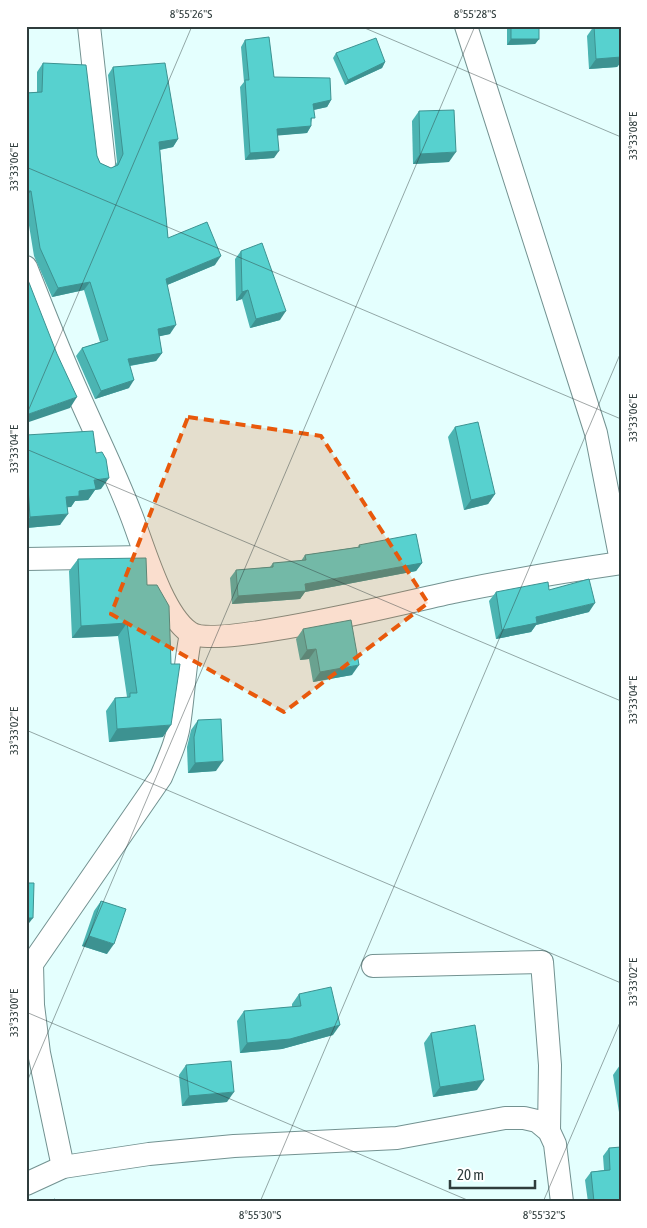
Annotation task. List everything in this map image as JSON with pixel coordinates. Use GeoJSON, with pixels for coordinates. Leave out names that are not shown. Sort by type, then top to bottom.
{"type":"FeatureCollection","features":[{"type":"Feature","properties":{"kind":"street"},"geometry":{"type":"LineString","coordinates":[[89,26],[104,163]]}},
{"type":"Feature","properties":{"kind":"street"},"geometry":{"type":"LineString","coordinates":[[26,267],[58,347],[130,512],[145,557],[161,591],[182,626],[190,634],[213,637],[267,630],[457,591],[621,562],[596,433],[466,26]]}},
{"type":"Feature","properties":{"kind":"street"},"geometry":{"type":"LineString","coordinates":[[26,558],[145,557]]}},
{"type":"Feature","properties":{"kind":"street"},"geometry":{"type":"LineString","coordinates":[[63,1168],[39,1053],[31,985],[32,964],[161,777],[174,748],[180,719],[185,662],[190,634]]}},
{"type":"Feature","properties":{"kind":"street"},"geometry":{"type":"LineString","coordinates":[[373,966],[542,962],[550,1065],[549,1131],[558,1157],[562,1202]]}},
{"type":"Feature","properties":{"kind":"street"},"geometry":{"type":"LineString","coordinates":[[26,1184],[63,1168],[149,1154],[225,1147],[397,1138],[505,1118],[524,1118],[538,1121],[549,1131]]}},
{"type":"Feature","properties":{"kind":"highlighted area"},"geometry":{"type":"Polygon","coordinates":[[[188,417],[321,436],[428,603],[284,712],[111,614],[188,417]]]}},
{"type":"Feature","properties":{"kind":"building"},"geometry":{"type":"Polygon","coordinates":[[[511,26],[539,26],[539,39],[511,39],[511,26]]]}},
{"type":"Feature","properties":{"kind":"building"},"geometry":{"type":"Polygon","coordinates":[[[594,26],[621,26],[621,57],[596,59],[594,26]]]}},
{"type":"Feature","properties":{"kind":"building"},"geometry":{"type":"Polygon","coordinates":[[[269,37],[274,77],[330,78],[331,100],[313,104],[315,118],[311,118],[311,126],[277,129],[279,151],[250,153],[245,80],[249,80],[245,40],[269,37]]]}},
{"type":"Feature","properties":{"kind":"building"},"geometry":{"type":"Polygon","coordinates":[[[376,38],[385,62],[348,80],[336,53],[376,38]]]}},
{"type":"Feature","properties":{"kind":"building"},"geometry":{"type":"Polygon","coordinates":[[[43,63],[86,65],[97,156],[100,163],[111,168],[118,165],[123,154],[113,67],[165,63],[178,139],[159,142],[168,238],[207,222],[221,256],[166,279],[176,325],[158,329],[162,353],[128,359],[134,380],[101,391],[82,348],[108,340],[90,282],[58,288],[40,248],[31,191],[26,191],[26,93],[42,92],[43,63]]]}},
{"type":"Feature","properties":{"kind":"building"},"geometry":{"type":"Polygon","coordinates":[[[454,110],[456,152],[420,154],[419,111],[454,110]]]}},
{"type":"Feature","properties":{"kind":"building"},"geometry":{"type":"Polygon","coordinates":[[[262,243],[286,311],[256,319],[248,290],[242,292],[241,251],[262,243]]]}},
{"type":"Feature","properties":{"kind":"building"},"geometry":{"type":"Polygon","coordinates":[[[26,275],[57,354],[77,397],[26,415],[26,275]]]}},
{"type":"Feature","properties":{"kind":"building"},"geometry":{"type":"Polygon","coordinates":[[[478,422],[495,494],[471,500],[455,427],[478,422]]]}},
{"type":"Feature","properties":{"kind":"building"},"geometry":{"type":"Polygon","coordinates":[[[93,431],[96,453],[102,452],[106,459],[109,478],[94,480],[96,489],[79,491],[79,496],[66,497],[68,514],[30,517],[28,487],[26,488],[26,435],[93,431]]]}},
{"type":"Feature","properties":{"kind":"building"},"geometry":{"type":"Polygon","coordinates":[[[416,534],[422,563],[305,584],[306,591],[238,596],[236,570],[273,567],[273,563],[306,560],[305,555],[360,547],[359,545],[416,534]]]}},
{"type":"Feature","properties":{"kind":"building"},"geometry":{"type":"Polygon","coordinates":[[[146,558],[147,585],[157,585],[169,606],[171,664],[180,664],[171,725],[117,729],[115,698],[130,697],[130,693],[137,693],[127,623],[81,626],[78,559],[146,558]]]}},
{"type":"Feature","properties":{"kind":"building"},"geometry":{"type":"Polygon","coordinates":[[[589,579],[595,603],[536,617],[537,623],[502,630],[496,592],[548,582],[549,590],[589,579]]]}},
{"type":"Feature","properties":{"kind":"building"},"geometry":{"type":"Polygon","coordinates":[[[351,620],[359,665],[320,672],[316,649],[307,650],[303,629],[351,620]]]}},
{"type":"Feature","properties":{"kind":"building"},"geometry":{"type":"Polygon","coordinates":[[[221,719],[223,761],[195,763],[194,737],[198,720],[221,719]]]}},
{"type":"Feature","properties":{"kind":"building"},"geometry":{"type":"Polygon","coordinates":[[[26,883],[34,883],[33,918],[26,918],[26,883]]]}},
{"type":"Feature","properties":{"kind":"building"},"geometry":{"type":"Polygon","coordinates":[[[101,901],[126,909],[114,944],[89,936],[101,901]]]}},
{"type":"Feature","properties":{"kind":"building"},"geometry":{"type":"Polygon","coordinates":[[[331,987],[340,1025],[290,1039],[247,1043],[244,1011],[301,1006],[299,994],[331,987]]]}},
{"type":"Feature","properties":{"kind":"building"},"geometry":{"type":"Polygon","coordinates":[[[475,1025],[484,1080],[440,1087],[431,1033],[475,1025]]]}},
{"type":"Feature","properties":{"kind":"building"},"geometry":{"type":"Polygon","coordinates":[[[231,1061],[234,1092],[189,1096],[186,1065],[231,1061]]]}},
{"type":"Feature","properties":{"kind":"building"},"geometry":{"type":"Polygon","coordinates":[[[621,1147],[621,1202],[594,1202],[591,1172],[610,1170],[609,1148],[621,1147]]]}}]}
